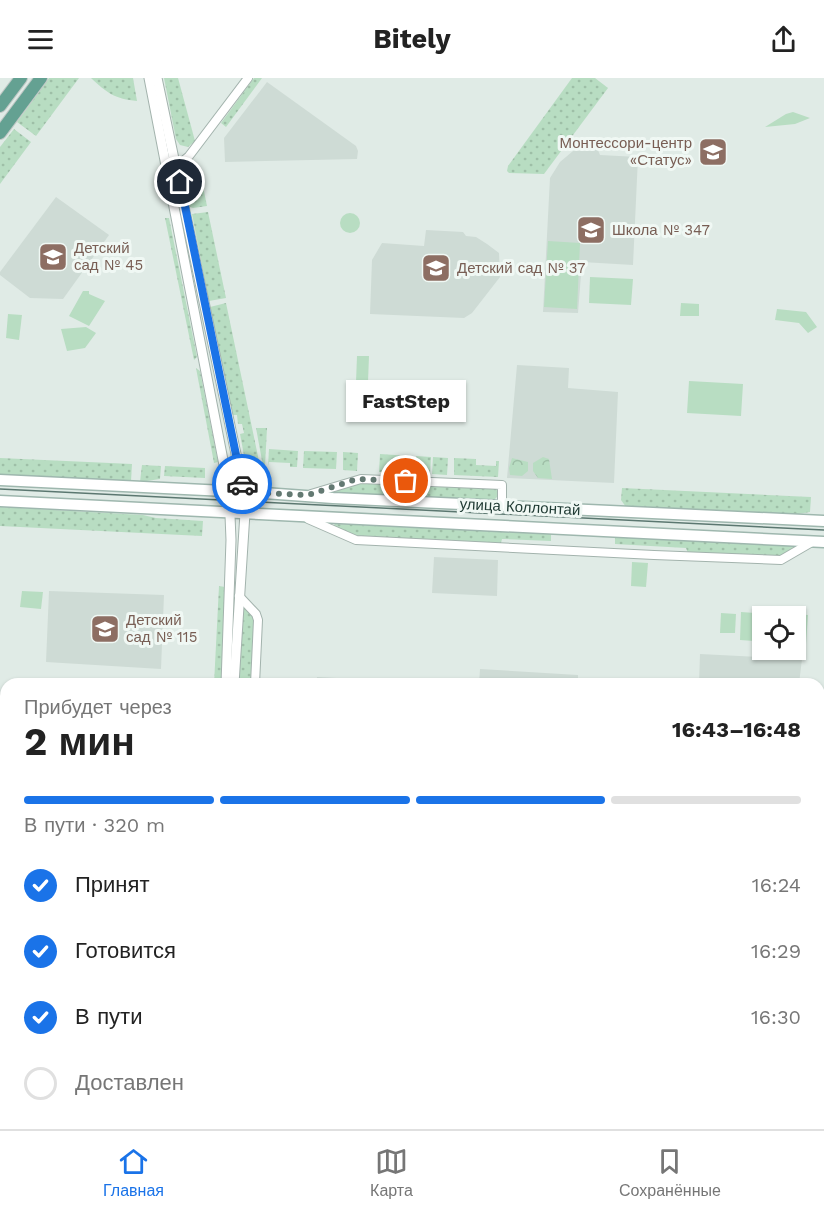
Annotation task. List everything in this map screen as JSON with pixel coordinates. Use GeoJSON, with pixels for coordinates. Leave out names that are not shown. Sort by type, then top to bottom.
{"type":"FeatureCollection","features":[{"type":"Feature","properties":{"kind":"main road"},"geometry":{"type":"LineString","coordinates":[[0,106],[21,78]]}},
{"type":"Feature","properties":{"kind":"main road"},"geometry":{"type":"LineString","coordinates":[[0,133],[41,78]]}},
{"type":"Feature","properties":{"kind":"main road","name":"улица Коллонтай"},"geometry":{"type":"LineString","coordinates":[[0,480],[502,507],[824,521]]}},
{"type":"Feature","properties":{"kind":"main road","name":"улица Коллонтай"},"geometry":{"type":"LineString","coordinates":[[0,501],[824,542]]}},
{"type":"Feature","properties":{"kind":"street"},"geometry":{"type":"LineString","coordinates":[[149,78],[244,492],[245,513],[234,678]]}},
{"type":"Feature","properties":{"kind":"street"},"geometry":{"type":"LineString","coordinates":[[157,78],[229,491],[230,605],[226,678]]}},
{"type":"Feature","properties":{"kind":"street"},"geometry":{"type":"LineString","coordinates":[[171,166],[183,161],[194,150],[248,78]]}},
{"type":"Feature","properties":{"kind":"street"},"geometry":{"type":"LineString","coordinates":[[308,495],[361,479],[502,485],[502,507]]}},
{"type":"Feature","properties":{"kind":"street"},"geometry":{"type":"LineString","coordinates":[[304,517],[356,540],[775,560],[787,558],[812,542]]}},
{"type":"Feature","properties":{"kind":"street"},"geometry":{"type":"LineString","coordinates":[[239,596],[253,610],[258,620],[255,678]]}},
{"type":"Feature","properties":{"kind":"shaded area"},"geometry":{"type":"Polygon","coordinates":[[[267,82],[356,146],[357,159],[225,162],[224,138],[267,82]]]}},
{"type":"Feature","properties":{"kind":"shaded area","name":"Школа № 347"},"geometry":{"type":"Polygon","coordinates":[[[579,146],[597,148],[600,155],[638,157],[633,265],[582,262],[578,313],[543,312],[550,178],[560,162],[579,146]]]}},
{"type":"Feature","properties":{"kind":"shaded area","name":"Детский сад № 45"},"geometry":{"type":"Polygon","coordinates":[[[56,197],[109,235],[63,299],[30,298],[0,275],[0,272],[56,197]]]}},
{"type":"Feature","properties":{"kind":"shaded area","name":"Детский сад № 37"},"geometry":{"type":"Polygon","coordinates":[[[426,230],[463,232],[466,236],[476,237],[499,253],[500,277],[472,313],[464,318],[370,314],[372,260],[382,243],[424,246],[426,230]]]}},
{"type":"Feature","properties":{"kind":"shaded area"},"geometry":{"type":"Polygon","coordinates":[[[517,365],[569,368],[568,388],[618,392],[614,483],[507,478],[517,365]]]}},
{"type":"Feature","properties":{"kind":"shaded area"},"geometry":{"type":"Polygon","coordinates":[[[434,557],[498,560],[497,596],[432,593],[434,557]]]}},
{"type":"Feature","properties":{"kind":"shaded area","name":"Детский сад № 115"},"geometry":{"type":"Polygon","coordinates":[[[49,591],[164,595],[161,669],[46,662],[49,591]]]}},
{"type":"Feature","properties":{"kind":"shaded area"},"geometry":{"type":"Polygon","coordinates":[[[700,654],[752,657],[752,660],[802,660],[800,678],[699,678],[700,654]]]}},
{"type":"Feature","properties":{"kind":"shaded area"},"geometry":{"type":"Polygon","coordinates":[[[480,669],[578,675],[578,678],[479,678],[480,669]]]}},
{"type":"Feature","properties":{"kind":"green space"},"geometry":{"type":"Polygon","coordinates":[[[49,78],[79,78],[36,136],[17,122],[49,78]]]}},
{"type":"Feature","properties":{"kind":"green space"},"geometry":{"type":"Polygon","coordinates":[[[91,78],[133,78],[137,101],[123,99],[112,94],[91,78]]]}},
{"type":"Feature","properties":{"kind":"green space"},"geometry":{"type":"Polygon","coordinates":[[[164,78],[178,78],[195,141],[188,147],[180,145],[176,139],[164,78]]]}},
{"type":"Feature","properties":{"kind":"green space"},"geometry":{"type":"Polygon","coordinates":[[[254,78],[262,78],[226,127],[221,123],[254,78]]]}},
{"type":"Feature","properties":{"kind":"green space"},"geometry":{"type":"Polygon","coordinates":[[[572,78],[595,78],[608,88],[544,174],[509,173],[508,166],[572,78]]]}},
{"type":"Feature","properties":{"kind":"green space"},"geometry":{"type":"Polygon","coordinates":[[[793,112],[810,118],[795,124],[765,127],[786,114],[793,112]]]}},
{"type":"Feature","properties":{"kind":"green space"},"geometry":{"type":"Polygon","coordinates":[[[14,129],[31,142],[0,184],[0,147],[14,129]]]}},
{"type":"Feature","properties":{"kind":"green space"},"geometry":{"type":"Polygon","coordinates":[[[201,177],[207,206],[193,208],[190,207],[185,181],[201,177]]]}},
{"type":"Feature","properties":{"kind":"green space"},"geometry":{"type":"Polygon","coordinates":[[[208,212],[226,298],[209,301],[192,214],[208,212]]]}},
{"type":"Feature","properties":{"kind":"green space"},"geometry":{"type":"Polygon","coordinates":[[[346,213],[354,213],[360,219],[360,227],[354,233],[346,233],[340,227],[340,219],[346,213]]]}},
{"type":"Feature","properties":{"kind":"green space"},"geometry":{"type":"Polygon","coordinates":[[[165,218],[169,218],[197,357],[194,360],[165,218]]]}},
{"type":"Feature","properties":{"kind":"green space"},"geometry":{"type":"Polygon","coordinates":[[[548,241],[580,243],[577,309],[544,307],[548,241]]]}},
{"type":"Feature","properties":{"kind":"green space"},"geometry":{"type":"Polygon","coordinates":[[[590,277],[633,279],[631,305],[589,303],[590,277]]]}},
{"type":"Feature","properties":{"kind":"green space"},"geometry":{"type":"Polygon","coordinates":[[[83,291],[89,291],[89,294],[105,301],[89,326],[69,316],[83,291]]]}},
{"type":"Feature","properties":{"kind":"green space"},"geometry":{"type":"Polygon","coordinates":[[[226,303],[260,466],[246,466],[240,434],[244,433],[242,424],[238,424],[237,415],[232,415],[210,307],[226,303]]]}},
{"type":"Feature","properties":{"kind":"green space"},"geometry":{"type":"Polygon","coordinates":[[[681,303],[699,304],[699,316],[680,316],[681,303]]]}},
{"type":"Feature","properties":{"kind":"green space"},"geometry":{"type":"Polygon","coordinates":[[[777,309],[806,312],[817,327],[808,333],[799,323],[775,320],[777,309]]]}},
{"type":"Feature","properties":{"kind":"green space"},"geometry":{"type":"Polygon","coordinates":[[[8,314],[22,315],[19,340],[6,338],[8,314]]]}},
{"type":"Feature","properties":{"kind":"green space"},"geometry":{"type":"Polygon","coordinates":[[[86,327],[96,333],[85,348],[67,351],[61,329],[86,327]]]}},
{"type":"Feature","properties":{"kind":"green space"},"geometry":{"type":"Polygon","coordinates":[[[357,356],[369,356],[368,382],[356,382],[357,356]]]}},
{"type":"Feature","properties":{"kind":"green space"},"geometry":{"type":"Polygon","coordinates":[[[196,368],[200,371],[218,462],[214,463],[196,368]]]}},
{"type":"Feature","properties":{"kind":"green space"},"geometry":{"type":"Polygon","coordinates":[[[689,381],[743,384],[741,416],[687,413],[689,381]]]}},
{"type":"Feature","properties":{"kind":"green space"},"geometry":{"type":"Polygon","coordinates":[[[256,428],[267,428],[265,466],[263,466],[256,428]]]}},
{"type":"Feature","properties":{"kind":"green space"},"geometry":{"type":"Polygon","coordinates":[[[269,449],[298,451],[297,467],[290,467],[290,463],[269,462],[268,466],[269,449]]]}},
{"type":"Feature","properties":{"kind":"green space"},"geometry":{"type":"Polygon","coordinates":[[[304,451],[337,452],[336,469],[303,468],[304,451]]]}},
{"type":"Feature","properties":{"kind":"green space"},"geometry":{"type":"Polygon","coordinates":[[[343,452],[358,453],[357,471],[343,470],[343,452]]]}},
{"type":"Feature","properties":{"kind":"green space"},"geometry":{"type":"Polygon","coordinates":[[[380,454],[410,456],[409,473],[379,472],[380,454]]]}},
{"type":"Feature","properties":{"kind":"green space"},"geometry":{"type":"Polygon","coordinates":[[[416,456],[431,457],[430,474],[415,474],[416,456]]]}},
{"type":"Feature","properties":{"kind":"green space"},"geometry":{"type":"Polygon","coordinates":[[[433,457],[448,458],[447,475],[432,474],[433,457]]]}},
{"type":"Feature","properties":{"kind":"green space"},"geometry":{"type":"Polygon","coordinates":[[[543,457],[549,459],[552,479],[538,478],[533,471],[533,463],[543,457]]]}},
{"type":"Feature","properties":{"kind":"green space"},"geometry":{"type":"Polygon","coordinates":[[[0,458],[132,464],[131,481],[0,475],[0,458]]]}},
{"type":"Feature","properties":{"kind":"green space"},"geometry":{"type":"Polygon","coordinates":[[[454,458],[476,459],[476,465],[496,466],[496,461],[499,461],[498,477],[454,475],[454,458]]]}},
{"type":"Feature","properties":{"kind":"green space"},"geometry":{"type":"Polygon","coordinates":[[[512,458],[528,462],[528,471],[522,476],[510,475],[509,468],[512,458]]]}},
{"type":"Feature","properties":{"kind":"green space"},"geometry":{"type":"Polygon","coordinates":[[[142,465],[161,466],[160,479],[140,482],[142,465]]]}},
{"type":"Feature","properties":{"kind":"green space"},"geometry":{"type":"Polygon","coordinates":[[[165,466],[205,468],[205,478],[164,476],[165,466]]]}},
{"type":"Feature","properties":{"kind":"green space"},"geometry":{"type":"Polygon","coordinates":[[[360,482],[496,489],[498,492],[493,501],[334,492],[360,482]]]}},
{"type":"Feature","properties":{"kind":"green space"},"geometry":{"type":"Polygon","coordinates":[[[622,488],[811,497],[810,512],[792,515],[626,507],[621,500],[622,488]]]}},
{"type":"Feature","properties":{"kind":"green space"},"geometry":{"type":"Polygon","coordinates":[[[0,507],[143,515],[203,521],[202,536],[0,526],[0,507]]]}},
{"type":"Feature","properties":{"kind":"green space"},"geometry":{"type":"Polygon","coordinates":[[[335,524],[551,534],[551,541],[502,539],[501,543],[352,536],[333,526],[335,524]]]}},
{"type":"Feature","properties":{"kind":"green space"},"geometry":{"type":"Polygon","coordinates":[[[615,537],[791,545],[794,548],[780,557],[688,553],[686,548],[615,544],[615,537]]]}},
{"type":"Feature","properties":{"kind":"green space"},"geometry":{"type":"Polygon","coordinates":[[[632,562],[648,563],[646,587],[631,586],[632,562]]]}},
{"type":"Feature","properties":{"kind":"green space"},"geometry":{"type":"Polygon","coordinates":[[[219,586],[225,587],[227,601],[223,678],[214,678],[219,586]]]}},
{"type":"Feature","properties":{"kind":"green space"},"geometry":{"type":"Polygon","coordinates":[[[22,591],[43,592],[41,609],[20,607],[22,591]]]}},
{"type":"Feature","properties":{"kind":"green space"},"geometry":{"type":"Polygon","coordinates":[[[242,604],[251,612],[254,619],[251,678],[237,678],[242,604]]]}},
{"type":"Feature","properties":{"kind":"green space"},"geometry":{"type":"Polygon","coordinates":[[[741,612],[752,613],[752,641],[740,640],[741,612]]]}},
{"type":"Feature","properties":{"kind":"green space"},"geometry":{"type":"Polygon","coordinates":[[[721,613],[736,614],[735,633],[720,633],[721,613]]]}},
{"type":"Feature","properties":{"kind":"green space"},"geometry":{"type":"Polygon","coordinates":[[[806,615],[808,615],[806,644],[806,615]]]}},
{"type":"Feature","properties":{"kind":"tram line"},"geometry":{"type":"LineString","coordinates":[[0,489],[824,530]]}},
{"type":"Feature","properties":{"kind":"way so far"},"geometry":{"type":"LineString","coordinates":[[242,484],[244,492],[308,495],[357,479],[406,481]]}},
{"type":"Feature","properties":{"kind":"place","name":"Монтессори-центр «Статус»"},"geometry":{"type":"Point","coordinates":[713,152]}},
{"type":"Feature","properties":{"kind":"place","name":"Школа № 347"},"geometry":{"type":"Point","coordinates":[591,230]}},
{"type":"Feature","properties":{"kind":"place","name":"Детский сад № 45"},"geometry":{"type":"Point","coordinates":[53,257]}},
{"type":"Feature","properties":{"kind":"place","name":"Детский сад № 37"},"geometry":{"type":"Point","coordinates":[436,268]}},
{"type":"Feature","properties":{"kind":"place","name":"FastStep"},"geometry":{"type":"Point","coordinates":[406,481]}},
{"type":"Feature","properties":{"kind":"place","name":"Детский сад № 115"},"geometry":{"type":"Point","coordinates":[105,629]}},
{"type":"Feature","properties":{"kind":"route"},"geometry":{"type":"LineString","coordinates":[[180,182],[242,484]]}}]}
